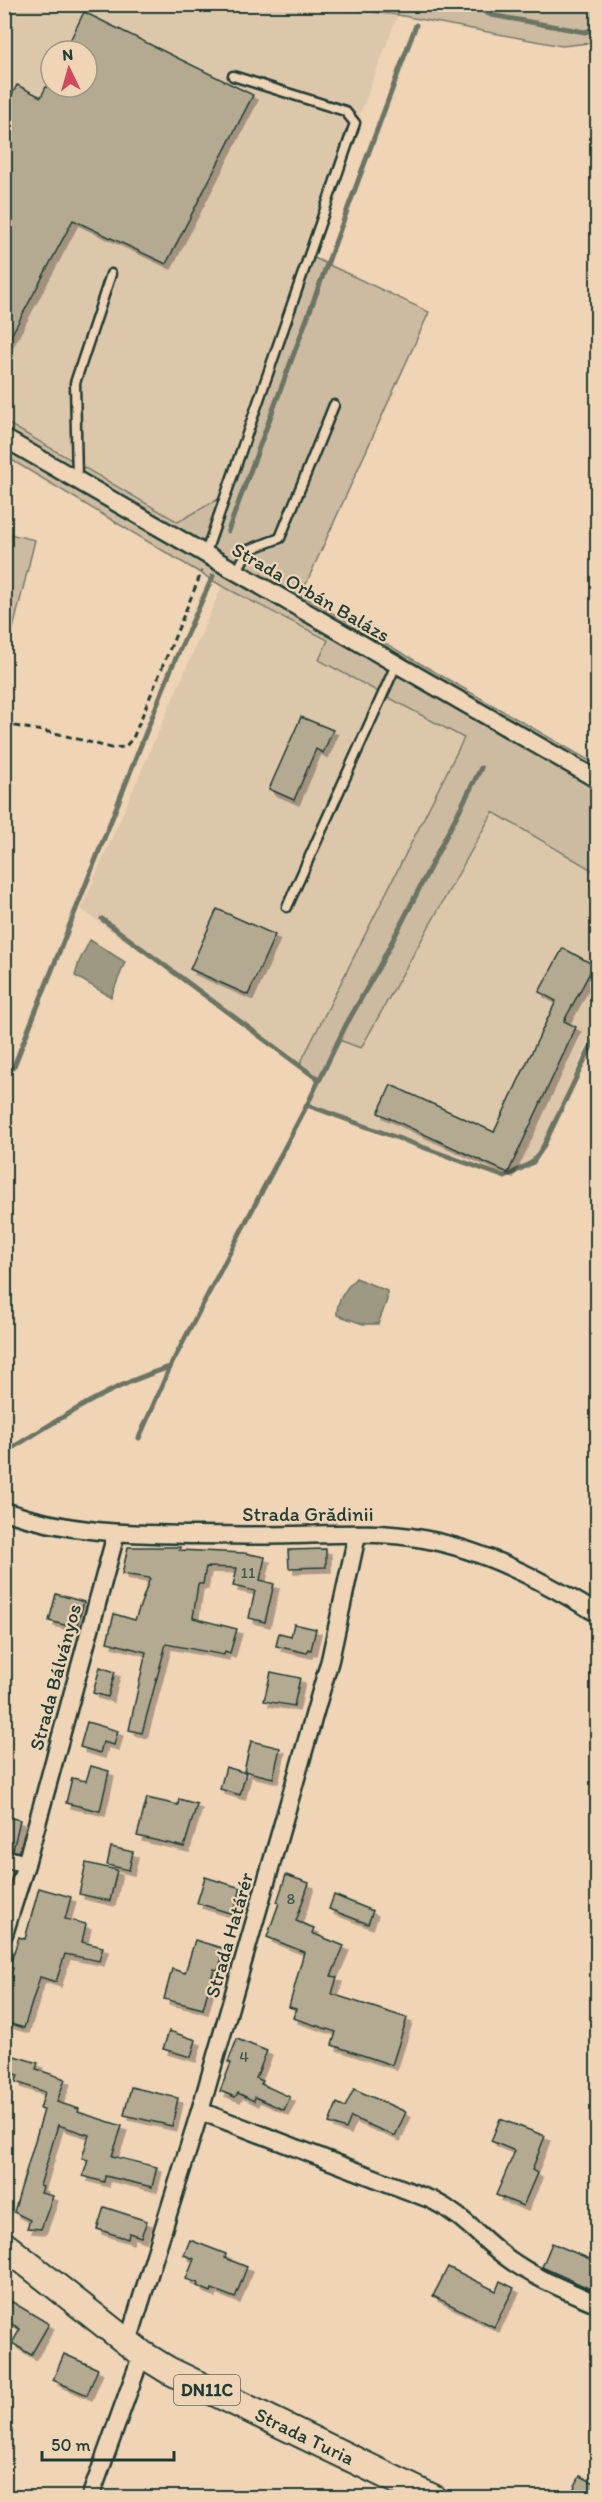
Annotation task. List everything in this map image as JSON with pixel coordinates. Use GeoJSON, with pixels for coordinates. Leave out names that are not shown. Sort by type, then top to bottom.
{"type":"FeatureCollection","features":[{"type":"Feature","properties":{"kind":"main road","name":"Strada Turia"},"geometry":{"type":"LineString","coordinates":[[4,2245],[135,2348],[196,2384],[433,2498]]}},
{"type":"Feature","properties":{"kind":"street","name":"Strada Orbán Balázs"},"geometry":{"type":"LineString","coordinates":[[4,438],[597,780]]}},
{"type":"Feature","properties":{"kind":"street","name":"Strada Grădinii"},"geometry":{"type":"LineString","coordinates":[[4,1511],[66,1527],[116,1534],[357,1535],[424,1539],[475,1554],[543,1582],[597,1614]]}},
{"type":"Feature","properties":{"kind":"street","name":"Strada Bálványos"},"geometry":{"type":"LineString","coordinates":[[4,1934],[26,1864],[116,1534]]}},
{"type":"Feature","properties":{"kind":"street","name":"Strada Határér"},"geometry":{"type":"LineString","coordinates":[[90,2498],[135,2348],[200,2111],[330,1660],[357,1535]]}},
{"type":"Feature","properties":{"kind":"street"},"geometry":{"type":"LineString","coordinates":[[4,1858],[26,1864]]}},
{"type":"Feature","properties":{"kind":"street"},"geometry":{"type":"LineString","coordinates":[[200,2111],[432,2200],[458,2214],[505,2256],[540,2279],[597,2304]]}},
{"type":"Feature","properties":{"kind":"lane"},"geometry":{"type":"LineString","coordinates":[[206,556],[355,123],[345,111],[233,76]]}},
{"type":"Feature","properties":{"kind":"lane"},"geometry":{"type":"LineString","coordinates":[[77,480],[75,383],[111,274]]}},
{"type":"Feature","properties":{"kind":"lane"},"geometry":{"type":"LineString","coordinates":[[236,573],[248,550],[280,538],[334,405]]}},
{"type":"Feature","properties":{"kind":"lane"},"geometry":{"type":"LineString","coordinates":[[287,907],[396,665]]}},
{"type":"Feature","properties":{"kind":"path"},"geometry":{"type":"LineString","coordinates":[[4,724],[111,748],[125,747],[133,738],[206,556]]}},
{"type":"Feature","properties":{"kind":"shaded area"},"geometry":{"type":"Polygon","coordinates":[[[313,4],[398,15],[306,254],[220,498],[178,522],[5,421],[5,5],[313,4]]]}},
{"type":"Feature","properties":{"kind":"shaded area"},"geometry":{"type":"Polygon","coordinates":[[[313,5],[597,5],[597,42],[562,46],[398,15],[313,5]]]}},
{"type":"Feature","properties":{"kind":"shaded area"},"geometry":{"type":"Polygon","coordinates":[[[306,254],[429,312],[301,595],[597,765],[597,873],[493,812],[361,1048],[339,1040],[322,1079],[300,1064],[464,738],[319,660],[328,640],[222,586],[5,456],[4,421],[178,522],[220,498],[306,254]]]}},
{"type":"Feature","properties":{"kind":"shaded area"},"geometry":{"type":"Polygon","coordinates":[[[4,533],[35,540],[5,661],[4,533]]]}},
{"type":"Feature","properties":{"kind":"shaded area"},"geometry":{"type":"Polygon","coordinates":[[[222,586],[328,640],[319,660],[464,738],[300,1064],[81,909],[222,586]]]}},
{"type":"Feature","properties":{"kind":"shaded area"},"geometry":{"type":"Polygon","coordinates":[[[493,812],[597,873],[597,1019],[541,1154],[508,1173],[309,1106],[339,1040],[361,1047],[493,812]]]}},
{"type":"Feature","properties":{"kind":"shaded area"},"geometry":{"type":"Polygon","coordinates":[[[90,940],[125,962],[111,997],[75,976],[90,940]]]}},
{"type":"Feature","properties":{"kind":"shaded area"},"geometry":{"type":"Polygon","coordinates":[[[356,1278],[387,1291],[387,1300],[378,1324],[363,1324],[337,1315],[340,1300],[356,1278]]]}},
{"type":"Feature","properties":{"kind":"building"},"geometry":{"type":"Polygon","coordinates":[[[84,12],[253,95],[166,264],[73,220],[4,349],[4,110],[17,85],[39,96],[39,99],[99,99],[99,39],[71,39],[84,12]]]}},
{"type":"Feature","properties":{"kind":"building"},"geometry":{"type":"Polygon","coordinates":[[[301,717],[333,730],[323,753],[316,749],[294,800],[269,789],[301,717]]]}},
{"type":"Feature","properties":{"kind":"building"},"geometry":{"type":"Polygon","coordinates":[[[217,909],[275,935],[248,995],[190,969],[217,909]]]}},
{"type":"Feature","properties":{"kind":"building"},"geometry":{"type":"Polygon","coordinates":[[[563,948],[594,965],[564,1021],[576,1027],[508,1173],[378,1113],[391,1085],[494,1132],[556,1001],[539,992],[563,948]]]}},
{"type":"Feature","properties":{"kind":"building"},"geometry":{"type":"Polygon","coordinates":[[[128,1547],[180,1547],[179,1550],[244,1553],[265,1557],[260,1580],[274,1584],[265,1622],[249,1618],[255,1591],[233,1586],[237,1568],[206,1567],[203,1584],[198,1584],[193,1618],[237,1629],[230,1653],[225,1651],[224,1655],[166,1644],[142,1733],[129,1730],[146,1652],[107,1642],[114,1614],[135,1620],[150,1578],[122,1574],[128,1547]]]}},
{"type":"Feature","properties":{"kind":"building"},"geometry":{"type":"Polygon","coordinates":[[[326,1549],[326,1567],[289,1568],[288,1550],[326,1549]]]}},
{"type":"Feature","properties":{"kind":"building"},"geometry":{"type":"Polygon","coordinates":[[[56,1594],[84,1602],[76,1628],[49,1621],[56,1594]]]}},
{"type":"Feature","properties":{"kind":"building"},"geometry":{"type":"Polygon","coordinates":[[[294,1624],[316,1629],[311,1650],[308,1649],[307,1653],[276,1646],[279,1633],[291,1636],[294,1624]]]}},
{"type":"Feature","properties":{"kind":"building"},"geometry":{"type":"Polygon","coordinates":[[[100,1667],[115,1672],[108,1697],[93,1693],[100,1667]]]}},
{"type":"Feature","properties":{"kind":"building"},"geometry":{"type":"Polygon","coordinates":[[[271,1672],[300,1678],[294,1706],[264,1701],[271,1672]]]}},
{"type":"Feature","properties":{"kind":"building"},"geometry":{"type":"Polygon","coordinates":[[[87,1722],[118,1731],[114,1745],[103,1742],[100,1753],[80,1747],[87,1722]]]}},
{"type":"Feature","properties":{"kind":"building"},"geometry":{"type":"Polygon","coordinates":[[[251,1741],[280,1748],[273,1778],[244,1771],[251,1741]]]}},
{"type":"Feature","properties":{"kind":"building"},"geometry":{"type":"Polygon","coordinates":[[[91,1766],[109,1771],[100,1811],[66,1803],[72,1778],[86,1781],[91,1766]]]}},
{"type":"Feature","properties":{"kind":"building"},"geometry":{"type":"Polygon","coordinates":[[[226,1767],[246,1773],[240,1795],[220,1789],[226,1767]]]}},
{"type":"Feature","properties":{"kind":"building"},"geometry":{"type":"Polygon","coordinates":[[[147,1798],[178,1805],[179,1799],[197,1804],[184,1847],[137,1836],[147,1798]]]}},
{"type":"Feature","properties":{"kind":"building"},"geometry":{"type":"Polygon","coordinates":[[[4,1816],[20,1820],[13,1850],[4,1848],[4,1816]]]}},
{"type":"Feature","properties":{"kind":"building"},"geometry":{"type":"Polygon","coordinates":[[[111,1847],[133,1852],[129,1870],[107,1865],[111,1847]]]}},
{"type":"Feature","properties":{"kind":"building"},"geometry":{"type":"Polygon","coordinates":[[[86,1863],[117,1870],[110,1901],[79,1894],[86,1863]]]}},
{"type":"Feature","properties":{"kind":"building"},"geometry":{"type":"Polygon","coordinates":[[[286,1875],[309,1883],[296,1921],[314,1928],[312,1933],[344,1946],[331,1976],[337,1977],[332,1994],[407,2018],[392,2065],[332,2045],[336,2032],[293,2018],[296,2009],[289,2007],[304,1952],[267,1937],[286,1875]]]}},
{"type":"Feature","properties":{"kind":"building"},"geometry":{"type":"Polygon","coordinates":[[[205,1877],[241,1888],[233,1914],[197,1903],[205,1877]]]}},
{"type":"Feature","properties":{"kind":"building"},"geometry":{"type":"Polygon","coordinates":[[[39,1888],[71,1897],[65,1919],[86,1924],[82,1942],[103,1947],[99,1961],[65,1954],[56,1982],[40,1977],[24,2028],[4,2022],[4,1995],[13,1968],[9,1967],[19,1937],[25,1939],[39,1888]]]}},
{"type":"Feature","properties":{"kind":"building"},"geometry":{"type":"Polygon","coordinates":[[[334,1895],[373,1911],[368,1924],[329,1909],[334,1895]]]}},
{"type":"Feature","properties":{"kind":"building"},"geometry":{"type":"Polygon","coordinates":[[[195,1940],[225,1949],[218,1970],[214,1969],[203,2009],[164,1999],[172,1969],[185,1973],[195,1940]]]}},
{"type":"Feature","properties":{"kind":"building"},"geometry":{"type":"Polygon","coordinates":[[[169,2031],[196,2040],[191,2057],[163,2049],[169,2031]]]}},
{"type":"Feature","properties":{"kind":"building"},"geometry":{"type":"Polygon","coordinates":[[[237,2039],[267,2051],[256,2078],[263,2081],[261,2084],[290,2097],[284,2110],[255,2097],[254,2101],[238,2093],[235,2097],[220,2091],[237,2039]]]}},
{"type":"Feature","properties":{"kind":"building"},"geometry":{"type":"Polygon","coordinates":[[[4,2053],[38,2063],[36,2069],[65,2079],[57,2102],[79,2109],[78,2112],[122,2126],[112,2156],[157,2167],[152,2187],[105,2176],[104,2182],[83,2176],[88,2160],[82,2158],[89,2135],[58,2125],[40,2186],[43,2187],[41,2193],[53,2196],[41,2229],[27,2228],[30,2220],[14,2212],[44,2110],[40,2109],[45,2092],[16,2082],[18,2075],[4,2071],[4,2053]]]}},
{"type":"Feature","properties":{"kind":"building"},"geometry":{"type":"Polygon","coordinates":[[[131,2087],[178,2098],[172,2126],[124,2115],[131,2087]]]}},
{"type":"Feature","properties":{"kind":"building"},"geometry":{"type":"Polygon","coordinates":[[[354,2089],[406,2112],[395,2136],[351,2117],[346,2129],[329,2123],[337,2103],[345,2107],[354,2089]]]}},
{"type":"Feature","properties":{"kind":"building"},"geometry":{"type":"Polygon","coordinates":[[[500,2119],[545,2136],[532,2170],[537,2173],[523,2206],[496,2195],[515,2151],[491,2141],[500,2119]]]}},
{"type":"Feature","properties":{"kind":"building"},"geometry":{"type":"Polygon","coordinates":[[[104,2207],[147,2221],[141,2237],[129,2233],[128,2239],[97,2229],[104,2207]]]}},
{"type":"Feature","properties":{"kind":"building"},"geometry":{"type":"Polygon","coordinates":[[[190,2240],[226,2254],[225,2258],[247,2267],[235,2298],[212,2289],[211,2292],[197,2286],[198,2283],[186,2279],[194,2259],[184,2255],[190,2240]]]}},
{"type":"Feature","properties":{"kind":"building"},"geometry":{"type":"Polygon","coordinates":[[[552,2243],[597,2262],[597,2292],[542,2267],[552,2243]]]}},
{"type":"Feature","properties":{"kind":"building"},"geometry":{"type":"Polygon","coordinates":[[[448,2267],[496,2291],[500,2281],[514,2288],[494,2327],[433,2296],[448,2267]]]}},
{"type":"Feature","properties":{"kind":"building"},"geometry":{"type":"Polygon","coordinates":[[[4,2297],[49,2324],[31,2355],[12,2343],[20,2329],[4,2319],[4,2297]]]}},
{"type":"Feature","properties":{"kind":"building"},"geometry":{"type":"Polygon","coordinates":[[[64,2354],[98,2369],[87,2395],[53,2380],[64,2354]]]}},
{"type":"Feature","properties":{"kind":"building"},"geometry":{"type":"Polygon","coordinates":[[[580,2476],[597,2484],[594,2498],[569,2498],[580,2476]]]}},
{"type":"Feature","properties":{"kind":"waterway"},"geometry":{"type":"LineString","coordinates":[[424,7],[428,4]]}},
{"type":"Feature","properties":{"kind":"waterway"},"geometry":{"type":"LineString","coordinates":[[471,4],[491,15],[585,32],[598,28]]}},
{"type":"Feature","properties":{"kind":"waterway"},"geometry":{"type":"LineString","coordinates":[[228,531],[416,25]]}},
{"type":"Feature","properties":{"kind":"waterway"},"geometry":{"type":"LineString","coordinates":[[4,1077],[14,1066],[171,669],[213,576]]}},
{"type":"Feature","properties":{"kind":"waterway"},"geometry":{"type":"LineString","coordinates":[[307,1105],[346,1025],[380,965],[481,768]]}},
{"type":"Feature","properties":{"kind":"waterway"},"geometry":{"type":"LineString","coordinates":[[102,919],[319,1080]]}},
{"type":"Feature","properties":{"kind":"waterway"},"geometry":{"type":"LineString","coordinates":[[139,1438],[170,1367],[307,1105],[505,1177],[533,1162],[543,1147],[598,1032]]}},
{"type":"Feature","properties":{"kind":"waterway"},"geometry":{"type":"LineString","coordinates":[[4,1453],[105,1393],[170,1367]]}}]}
